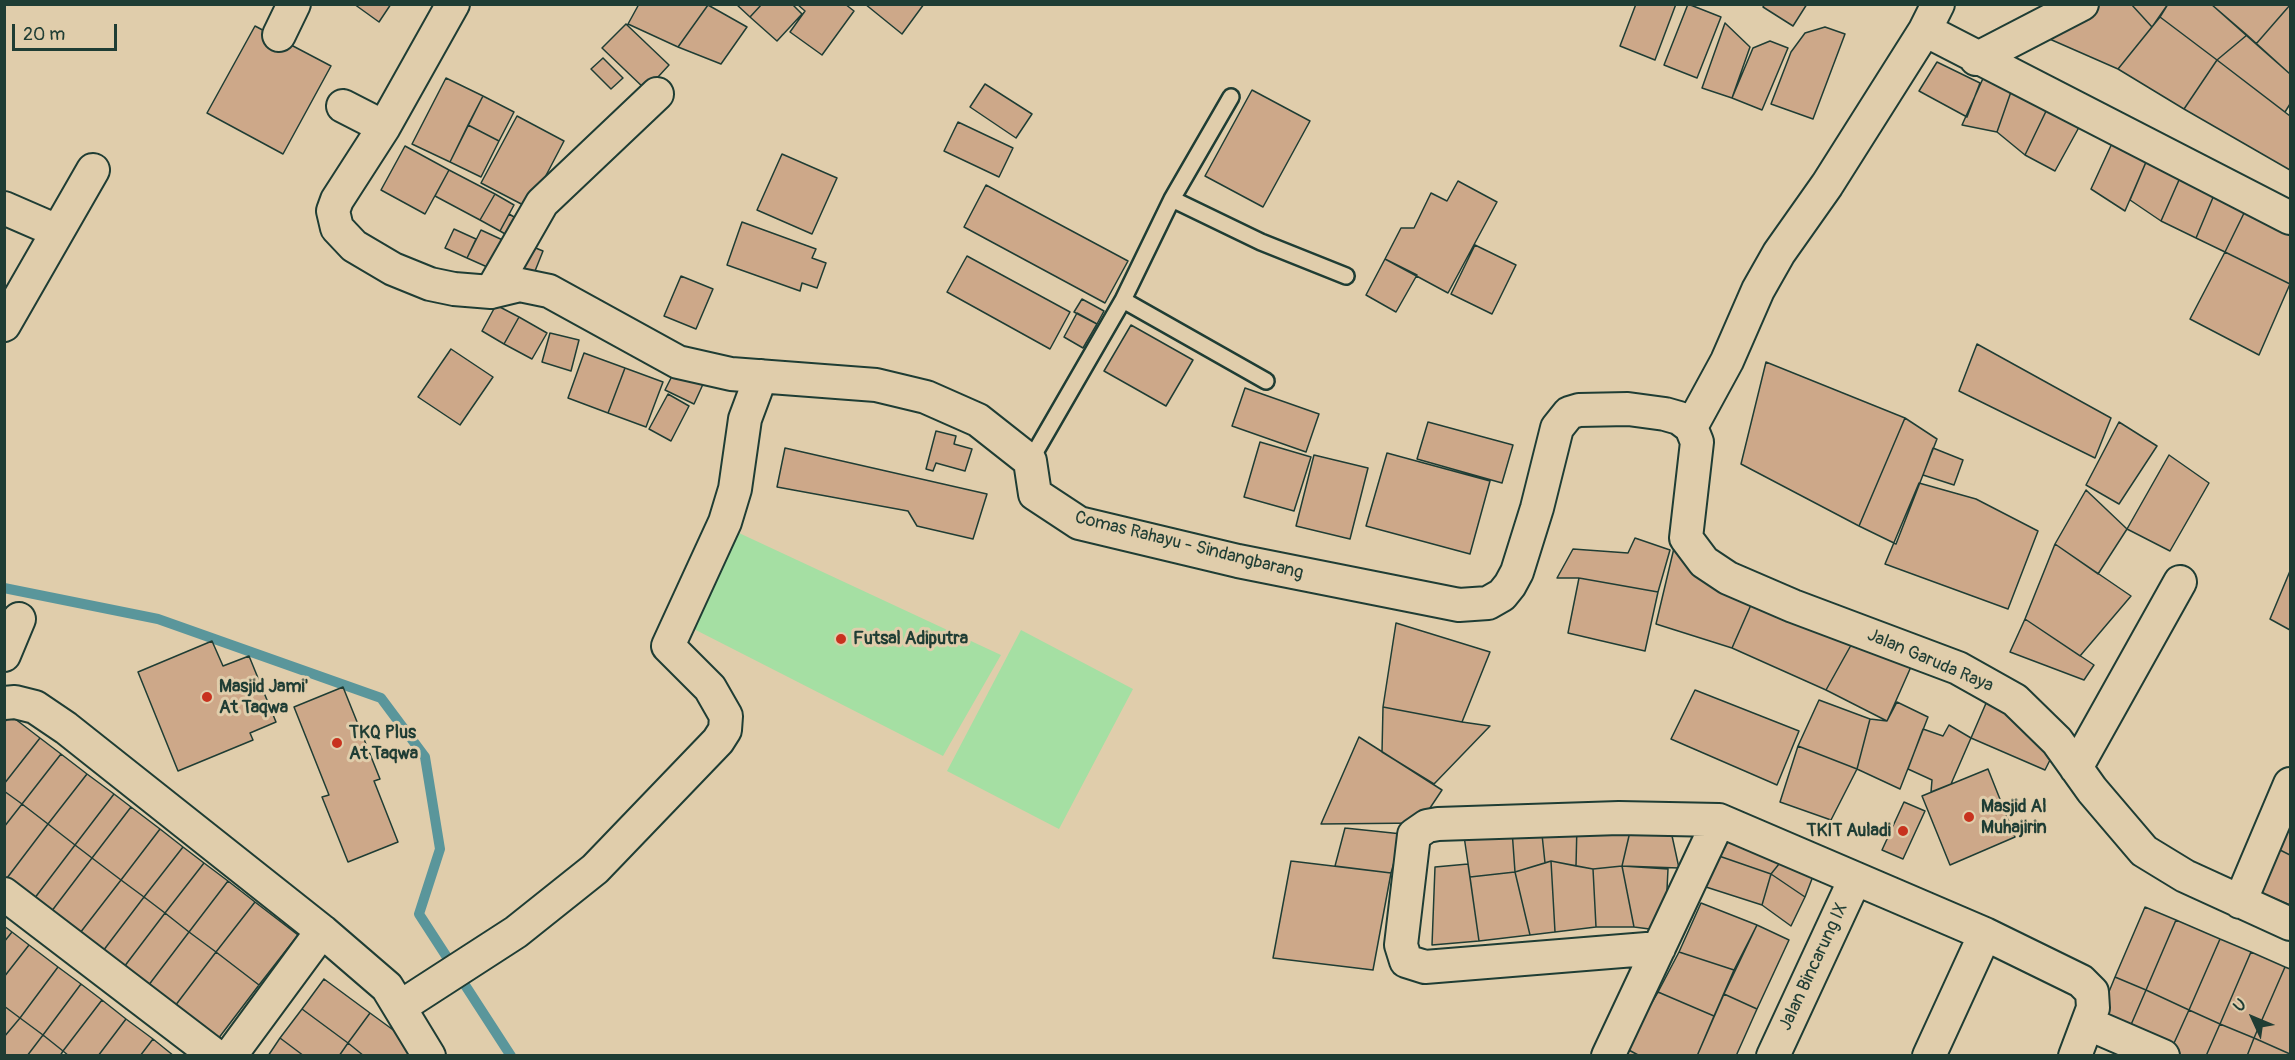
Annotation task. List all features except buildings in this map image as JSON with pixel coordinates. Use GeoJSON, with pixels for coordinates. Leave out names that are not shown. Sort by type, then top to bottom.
{"type":"FeatureCollection","features":[{"type":"Feature","properties":{"kind":"street"},"geometry":{"type":"LineString","coordinates":[[279,35],[294,4]]}},
{"type":"Feature","properties":{"kind":"street"},"geometry":{"type":"LineString","coordinates":[[453,4],[384,128],[337,200],[333,211],[337,228],[354,246],[393,269],[430,284],[491,292],[520,285],[549,291],[658,354],[678,362],[731,374],[876,385],[926,397],[978,420],[1030,461]]}},
{"type":"Feature","properties":{"kind":"street"},"geometry":{"type":"LineString","coordinates":[[1976,59],[2082,4]]}},
{"type":"Feature","properties":{"kind":"street"},"geometry":{"type":"LineString","coordinates":[[1691,427],[1727,361],[1758,290],[1779,253],[1827,185],[1931,17],[1976,59],[2290,218]]}},
{"type":"Feature","properties":{"kind":"street"},"geometry":{"type":"LineString","coordinates":[[491,292],[542,202],[657,94]]}},
{"type":"Feature","properties":{"kind":"street"},"geometry":{"type":"LineString","coordinates":[[343,106],[384,128]]}},
{"type":"Feature","properties":{"kind":"street"},"geometry":{"type":"LineString","coordinates":[[4,325],[93,170]]}},
{"type":"Feature","properties":{"kind":"street"},"geometry":{"type":"LineString","coordinates":[[4,208],[57,231]]}},
{"type":"Feature","properties":{"kind":"street"},"geometry":{"type":"LineString","coordinates":[[400,1007],[446,980],[516,932],[595,869],[718,741],[725,730],[726,716],[710,688],[668,646],[725,522],[735,489],[746,419],[761,376]]}},
{"type":"Feature","properties":{"kind":"street","name":"Comas Rahayu - Sindangbarang"},"geometry":{"type":"LineString","coordinates":[[1030,461],[1035,494],[1079,523],[1238,561],[1402,596],[1459,605],[1476,605],[1488,603],[1502,595],[1517,572],[1557,428],[1569,413],[1579,410],[1628,410],[1665,414],[1691,427]]}},
{"type":"Feature","properties":{"kind":"street","name":"Jalan Garuda Raya"},"geometry":{"type":"LineString","coordinates":[[1691,427],[1696,435],[1697,454],[1687,515],[1686,538],[1704,562],[1728,578],[1793,606],[1958,668],[2016,700],[2040,721],[2109,812],[2144,851],[2185,876],[2290,924]]}},
{"type":"Feature","properties":{"kind":"street"},"geometry":{"type":"LineString","coordinates":[[2076,768],[2180,582]]}},
{"type":"Feature","properties":{"kind":"street"},"geometry":{"type":"LineString","coordinates":[[4,655],[19,619]]}},
{"type":"Feature","properties":{"kind":"street"},"geometry":{"type":"LineString","coordinates":[[4,703],[15,702],[35,707],[66,728],[322,931],[387,987],[429,1056]]}},
{"type":"Feature","properties":{"kind":"street"},"geometry":{"type":"LineString","coordinates":[[2240,902],[2290,784]]}},
{"type":"Feature","properties":{"kind":"street"},"geometry":{"type":"LineString","coordinates":[[1659,948],[1425,967],[1406,962],[1401,945],[1414,836],[1427,826],[1438,824],[1619,818],[1719,820],[1985,934],[2081,981],[2092,992],[2093,1008],[2089,1024],[2074,1056]]}},
{"type":"Feature","properties":{"kind":"street"},"geometry":{"type":"LineString","coordinates":[[1608,1056],[1719,820]]}},
{"type":"Feature","properties":{"kind":"street","name":"Jalan Bincarung IX"},"geometry":{"type":"LineString","coordinates":[[1773,1056],[1855,879]]}},
{"type":"Feature","properties":{"kind":"street"},"geometry":{"type":"LineString","coordinates":[[4,894],[216,1056]]}},
{"type":"Feature","properties":{"kind":"street"},"geometry":{"type":"LineString","coordinates":[[231,1056],[322,931]]}},
{"type":"Feature","properties":{"kind":"street"},"geometry":{"type":"LineString","coordinates":[[1929,1056],[1985,934]]}},
{"type":"Feature","properties":{"kind":"street"},"geometry":{"type":"LineString","coordinates":[[2089,1024],[2163,1056]]}},
{"type":"Feature","properties":{"kind":"lane"},"geometry":{"type":"LineString","coordinates":[[1030,461],[1124,300],[1173,199],[1231,97]]}},
{"type":"Feature","properties":{"kind":"lane"},"geometry":{"type":"LineString","coordinates":[[1173,199],[1261,242],[1346,276]]}},
{"type":"Feature","properties":{"kind":"lane"},"geometry":{"type":"LineString","coordinates":[[1124,300],[1266,381]]}},
{"type":"Feature","properties":{"kind":"green space","name":"Futsal Adiputra"},"geometry":{"type":"Polygon","coordinates":[[[739,533],[1001,655],[943,756],[684,624],[739,533]]]}},
{"type":"Feature","properties":{"kind":"green space"},"geometry":{"type":"Polygon","coordinates":[[[1021,630],[1133,689],[1059,829],[947,771],[1021,630]]]}},
{"type":"Feature","properties":{"kind":"waterway"},"geometry":{"type":"LineString","coordinates":[[4,588],[158,619],[381,698],[425,757],[440,849],[419,914],[511,1056]]}},
{"type":"Feature","properties":{"kind":"place","name":"Futsal Adiputra"},"geometry":{"type":"Point","coordinates":[841,639]}},
{"type":"Feature","properties":{"kind":"place","name":"Masjid Jami' At Taqwa"},"geometry":{"type":"Point","coordinates":[207,697]}},
{"type":"Feature","properties":{"kind":"place","name":"TKQ Plus At Taqwa"},"geometry":{"type":"Point","coordinates":[337,743]}},
{"type":"Feature","properties":{"kind":"place","name":"Masjid Al Muhajirin"},"geometry":{"type":"Point","coordinates":[1969,817]}},
{"type":"Feature","properties":{"kind":"place","name":"TKIT Auladi"},"geometry":{"type":"Point","coordinates":[1903,831]}}]}
